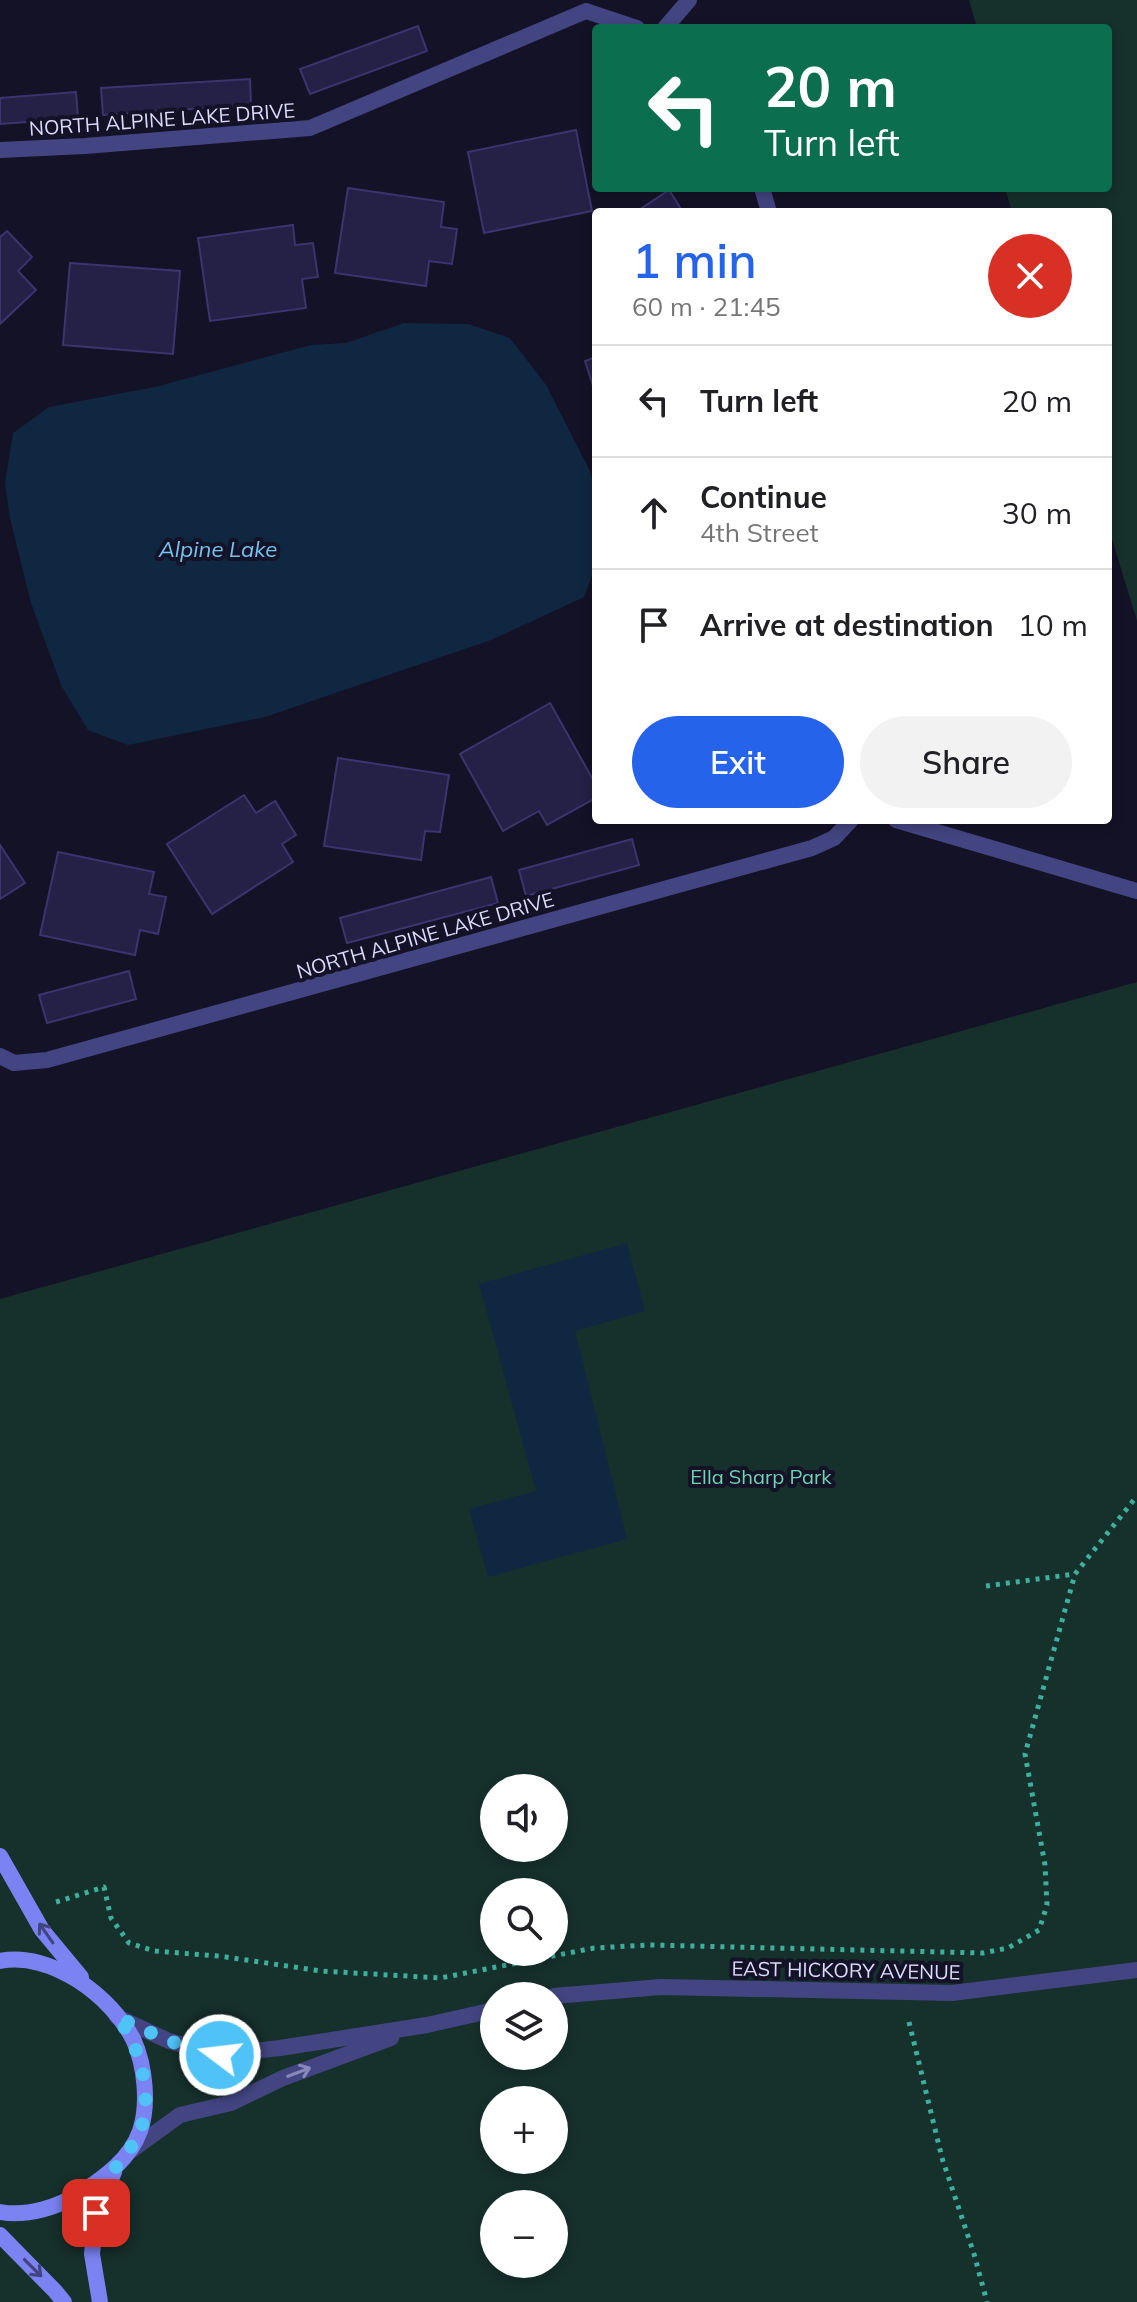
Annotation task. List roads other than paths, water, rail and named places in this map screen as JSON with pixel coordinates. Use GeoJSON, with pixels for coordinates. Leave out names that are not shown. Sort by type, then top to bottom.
{"type":"FeatureCollection","features":[{"type":"Feature","properties":{"kind":"street"},"geometry":{"type":"LineString","coordinates":[[0,1856],[42,1930],[134,2041],[144,2084],[144,2118],[140,2133],[116,2167],[72,2198],[42,2210],[0,2212]]}},
{"type":"Feature","properties":{"kind":"street"},"geometry":{"type":"LineString","coordinates":[[0,1961],[28,1960],[47,1964],[96,1993]]}},
{"type":"Feature","properties":{"kind":"street"},"geometry":{"type":"LineString","coordinates":[[100,2302],[92,2254],[96,2213],[116,2167]]}},
{"type":"Feature","properties":{"kind":"street"},"geometry":{"type":"LineString","coordinates":[[0,2235],[64,2302]]}},
{"type":"Feature","properties":{"kind":"lane"},"geometry":{"type":"LineString","coordinates":[[668,24],[689,0]]}},
{"type":"Feature","properties":{"kind":"lane","name":"NORTH ALPINE LAKE DRIVE"},"geometry":{"type":"LineString","coordinates":[[0,150],[310,128],[586,11],[625,24]]}},
{"type":"Feature","properties":{"kind":"lane","name":"NORTH ALPINE LAKE DRIVE"},"geometry":{"type":"LineString","coordinates":[[0,1056],[14,1063],[47,1060],[78,1052],[812,848],[834,838],[847,824]]}},
{"type":"Feature","properties":{"kind":"lane"},"geometry":{"type":"LineString","coordinates":[[910,824],[1137,891]]}},
{"type":"Feature","properties":{"kind":"lane","name":"EAST HICKORY AVENUE"},"geometry":{"type":"LineString","coordinates":[[568,1995],[661,1987],[952,1993],[1137,1970]]}},
{"type":"Feature","properties":{"kind":"lane"},"geometry":{"type":"LineString","coordinates":[[117,2017],[169,2041],[220,2055],[427,2025],[480,2013]]}},
{"type":"Feature","properties":{"kind":"lane"},"geometry":{"type":"LineString","coordinates":[[129,2152],[180,2115],[231,2103],[283,2078],[427,2025]]}},
{"type":"Feature","properties":{"kind":"water","name":"Alpine Lake"},"geometry":{"type":"Polygon","coordinates":[[[404,323],[468,324],[510,338],[546,385],[590,471],[592,576],[584,597],[491,640],[265,717],[128,745],[88,730],[62,687],[31,603],[10,518],[5,483],[13,433],[49,407],[155,387],[311,345],[346,343],[404,323]]]}},
{"type":"Feature","properties":{"kind":"water"},"geometry":{"type":"Polygon","coordinates":[[[627,1243],[645,1311],[575,1331],[627,1539],[488,1577],[469,1509],[536,1491],[479,1284],[627,1243]]]}},
{"type":"Feature","properties":{"kind":"park label","name":"Ella Sharp Park"},"geometry":{"type":"Point","coordinates":[761,1476]}}]}
